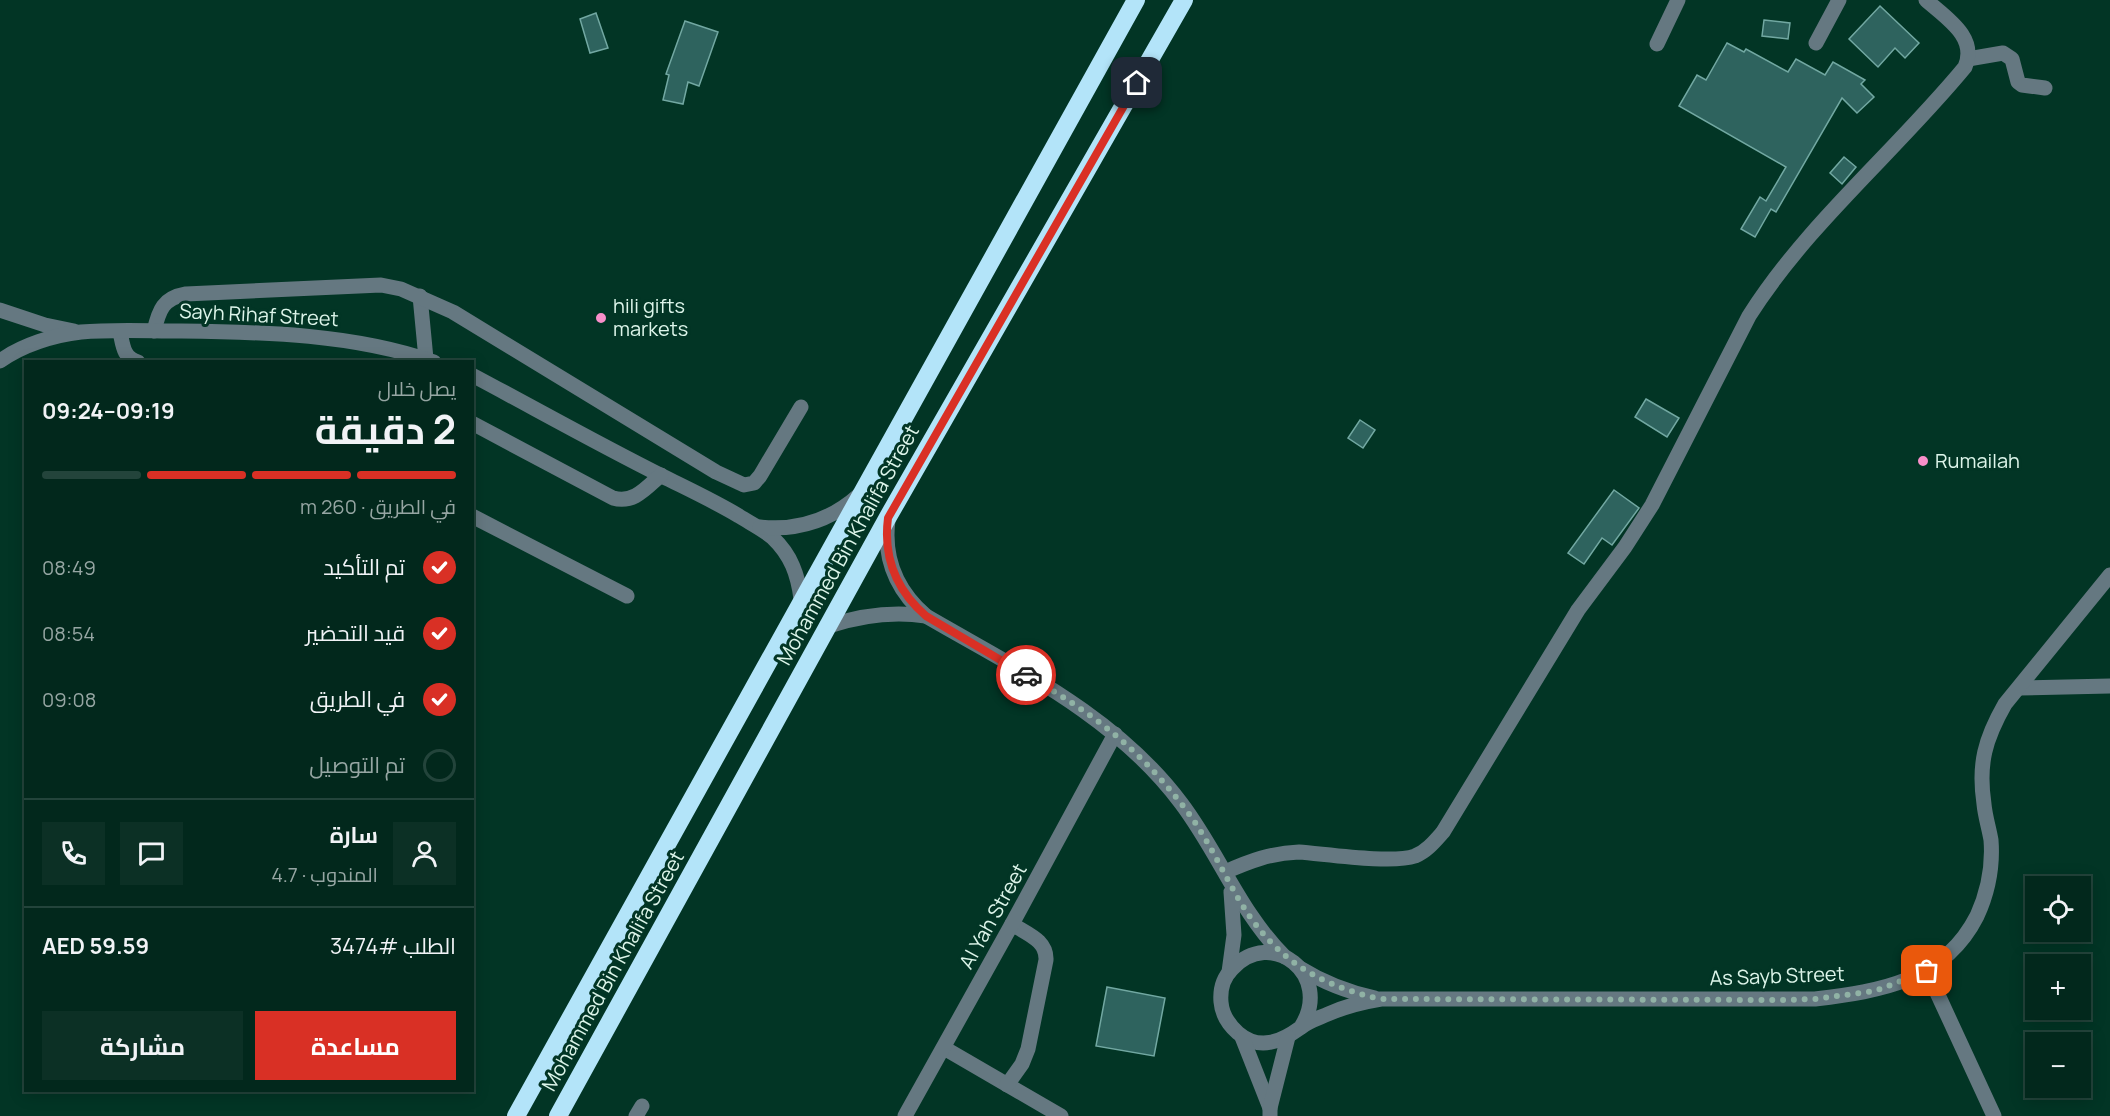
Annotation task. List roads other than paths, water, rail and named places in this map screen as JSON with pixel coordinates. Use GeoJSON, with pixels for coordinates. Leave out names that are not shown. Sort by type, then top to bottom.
{"type":"FeatureCollection","features":[{"type":"Feature","properties":{"kind":"highway","name":"Mohammed Bin Khalifa Street"},"geometry":{"type":"LineString","coordinates":[[516,1116],[801,599],[1136,0]]}},
{"type":"Feature","properties":{"kind":"highway","name":"Mohammed Bin Khalifa Street"},"geometry":{"type":"LineString","coordinates":[[558,1116],[888,518],[1184,0]]}},
{"type":"Feature","properties":{"kind":"street"},"geometry":{"type":"LineString","coordinates":[[1657,45],[1678,0]]}},
{"type":"Feature","properties":{"kind":"street"},"geometry":{"type":"LineString","coordinates":[[1816,43],[1839,0]]}},
{"type":"Feature","properties":{"kind":"street"},"geometry":{"type":"LineString","coordinates":[[1227,876],[1252,859],[1283,852],[1397,859],[1415,856],[1431,846],[1443,832],[1578,610],[1625,547],[1646,514],[1749,316],[1765,291],[1819,226],[1959,74],[1968,59],[1969,48],[1965,38],[1926,0]]}},
{"type":"Feature","properties":{"kind":"street"},"geometry":{"type":"LineString","coordinates":[[1968,59],[2003,52],[2012,59],[2018,82],[2022,85],[2045,88]]}},
{"type":"Feature","properties":{"kind":"street"},"geometry":{"type":"LineString","coordinates":[[154,331],[163,306],[173,297],[186,294],[381,285],[401,289],[453,312],[716,472],[744,484],[754,483],[801,407]]}},
{"type":"Feature","properties":{"kind":"street"},"geometry":{"type":"LineString","coordinates":[[420,296],[430,360]]}},
{"type":"Feature","properties":{"kind":"street","name":"Sayh Rihaf Street"},"geometry":{"type":"LineString","coordinates":[[0,310],[45,325],[80,333]]}},
{"type":"Feature","properties":{"kind":"street","name":"Sayh Rihaf Street"},"geometry":{"type":"LineString","coordinates":[[0,361],[41,341],[80,333],[154,331],[248,332],[340,340],[430,360]]}},
{"type":"Feature","properties":{"kind":"street"},"geometry":{"type":"LineString","coordinates":[[120,332],[126,356],[134,360]]}},
{"type":"Feature","properties":{"kind":"street"},"geometry":{"type":"LineString","coordinates":[[474,376],[703,495],[758,527],[778,544],[793,565],[799,581],[801,599]]}},
{"type":"Feature","properties":{"kind":"street"},"geometry":{"type":"LineString","coordinates":[[474,424],[621,500],[633,499],[661,475]]}},
{"type":"Feature","properties":{"kind":"street"},"geometry":{"type":"LineString","coordinates":[[703,495],[716,472]]}},
{"type":"Feature","properties":{"kind":"street"},"geometry":{"type":"LineString","coordinates":[[758,527],[776,529],[814,523],[831,516],[861,493]]}},
{"type":"Feature","properties":{"kind":"street"},"geometry":{"type":"LineString","coordinates":[[474,517],[627,596]]}},
{"type":"Feature","properties":{"kind":"street"},"geometry":{"type":"LineString","coordinates":[[888,518],[887,549],[890,564],[904,593],[926,616],[1076,704],[1137,753],[1181,803],[1209,844],[1259,929],[1285,957],[1300,968],[1307,979],[1311,991],[1311,1004],[1307,1016],[1300,1027],[1288,1037],[1273,1042],[1257,1042],[1242,1036],[1232,1029],[1221,1007],[1223,983],[1228,972],[1234,936],[1233,899],[1227,876]]}},
{"type":"Feature","properties":{"kind":"street","name":"As Sayb Street"},"geometry":{"type":"LineString","coordinates":[[1300,1027],[1340,1009],[1381,999],[1815,999],[1875,991],[1927,971],[1955,948],[1967,934],[1983,903],[1991,870],[1991,840],[1981,779],[1983,753],[1992,727],[2005,704],[2110,575]]}},
{"type":"Feature","properties":{"kind":"street"},"geometry":{"type":"LineString","coordinates":[[829,626],[860,616],[877,614],[926,616]]}},
{"type":"Feature","properties":{"kind":"street"},"geometry":{"type":"LineString","coordinates":[[2019,688],[2110,686]]}},
{"type":"Feature","properties":{"kind":"street","name":"Al Yah Street"},"geometry":{"type":"LineString","coordinates":[[905,1116],[1115,734]]}},
{"type":"Feature","properties":{"kind":"street"},"geometry":{"type":"LineString","coordinates":[[1007,1085],[1022,1064],[1028,1048],[1046,960],[1046,953],[1039,941],[1012,924]]}},
{"type":"Feature","properties":{"kind":"street"},"geometry":{"type":"LineString","coordinates":[[1228,972],[1244,958],[1254,954],[1275,954],[1285,957]]}},
{"type":"Feature","properties":{"kind":"street","name":"As Sayb Street"},"geometry":{"type":"LineString","coordinates":[[1300,968],[1339,988],[1381,999]]}},
{"type":"Feature","properties":{"kind":"street"},"geometry":{"type":"LineString","coordinates":[[1927,971],[1994,1116]]}},
{"type":"Feature","properties":{"kind":"street"},"geometry":{"type":"LineString","coordinates":[[1242,1036],[1270,1112]]}},
{"type":"Feature","properties":{"kind":"street"},"geometry":{"type":"LineString","coordinates":[[1270,1112],[1288,1037]]}},
{"type":"Feature","properties":{"kind":"street"},"geometry":{"type":"LineString","coordinates":[[944,1048],[1061,1116]]}},
{"type":"Feature","properties":{"kind":"place","name":"hili gifts markets"},"geometry":{"type":"Point","coordinates":[601,318]}},
{"type":"Feature","properties":{"kind":"place","name":"Rumailah"},"geometry":{"type":"Point","coordinates":[1923,461]}}]}
